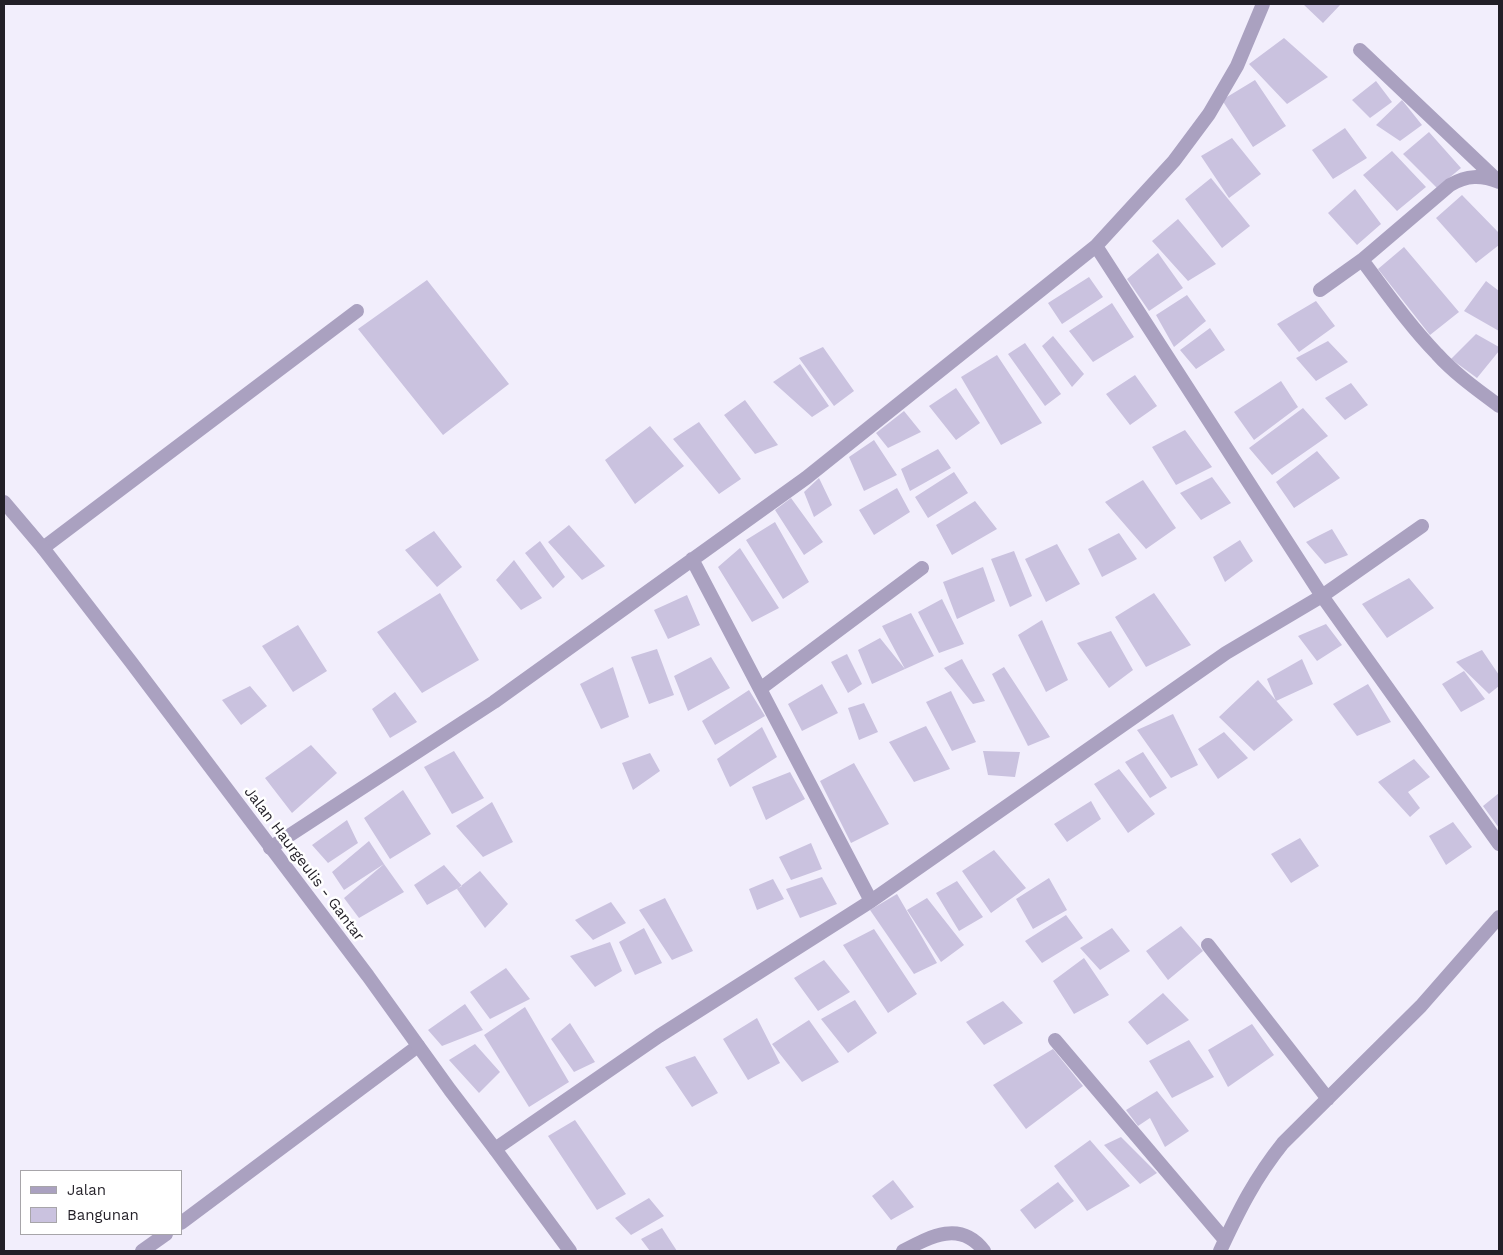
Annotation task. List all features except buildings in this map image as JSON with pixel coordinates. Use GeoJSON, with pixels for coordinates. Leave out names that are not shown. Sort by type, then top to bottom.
{"type":"FeatureCollection","features":[{"type":"Feature","properties":{"kind":"street"},"geometry":{"type":"LineString","coordinates":[[270,848],[494,702],[806,478],[1096,246],[1174,162],[1209,114],[1236,66],[1263,4]]}},
{"type":"Feature","properties":{"kind":"street"},"geometry":{"type":"LineString","coordinates":[[1360,50],[1498,181]]}},
{"type":"Feature","properties":{"kind":"street"},"geometry":{"type":"LineString","coordinates":[[1320,290],[1362,260],[1450,185],[1473,176],[1498,181]]}},
{"type":"Feature","properties":{"kind":"street"},"geometry":{"type":"LineString","coordinates":[[1096,246],[1322,596],[1499,844]]}},
{"type":"Feature","properties":{"kind":"street"},"geometry":{"type":"LineString","coordinates":[[1362,260],[1408,322],[1438,355],[1469,383],[1499,406]]}},
{"type":"Feature","properties":{"kind":"street"},"geometry":{"type":"LineString","coordinates":[[43,548],[357,311]]}},
{"type":"Feature","properties":{"kind":"street","name":"Jalan Haurgeulis - Gantar"},"geometry":{"type":"LineString","coordinates":[[4,502],[43,548],[131,662],[368,976],[570,1251]]}},
{"type":"Feature","properties":{"kind":"street"},"geometry":{"type":"LineString","coordinates":[[495,1149],[659,1036],[871,901],[1226,653],[1322,596],[1422,526]]}},
{"type":"Feature","properties":{"kind":"street"},"geometry":{"type":"LineString","coordinates":[[692,560],[871,901]]}},
{"type":"Feature","properties":{"kind":"street"},"geometry":{"type":"LineString","coordinates":[[760,689],[922,568]]}},
{"type":"Feature","properties":{"kind":"street"},"geometry":{"type":"LineString","coordinates":[[1055,1040],[1223,1245],[1248,1192],[1264,1166],[1283,1143],[1310,1114],[1421,1006],[1499,917]]}},
{"type":"Feature","properties":{"kind":"street"},"geometry":{"type":"LineString","coordinates":[[1208,945],[1328,1098]]}},
{"type":"Feature","properties":{"kind":"street"},"geometry":{"type":"LineString","coordinates":[[182,1222],[418,1046]]}},
{"type":"Feature","properties":{"kind":"street"},"geometry":{"type":"LineString","coordinates":[[903,1251],[936,1236],[954,1233],[972,1238],[984,1251]]}},
{"type":"Feature","properties":{"kind":"street"},"geometry":{"type":"LineString","coordinates":[[142,1251],[165,1235]]}}]}
